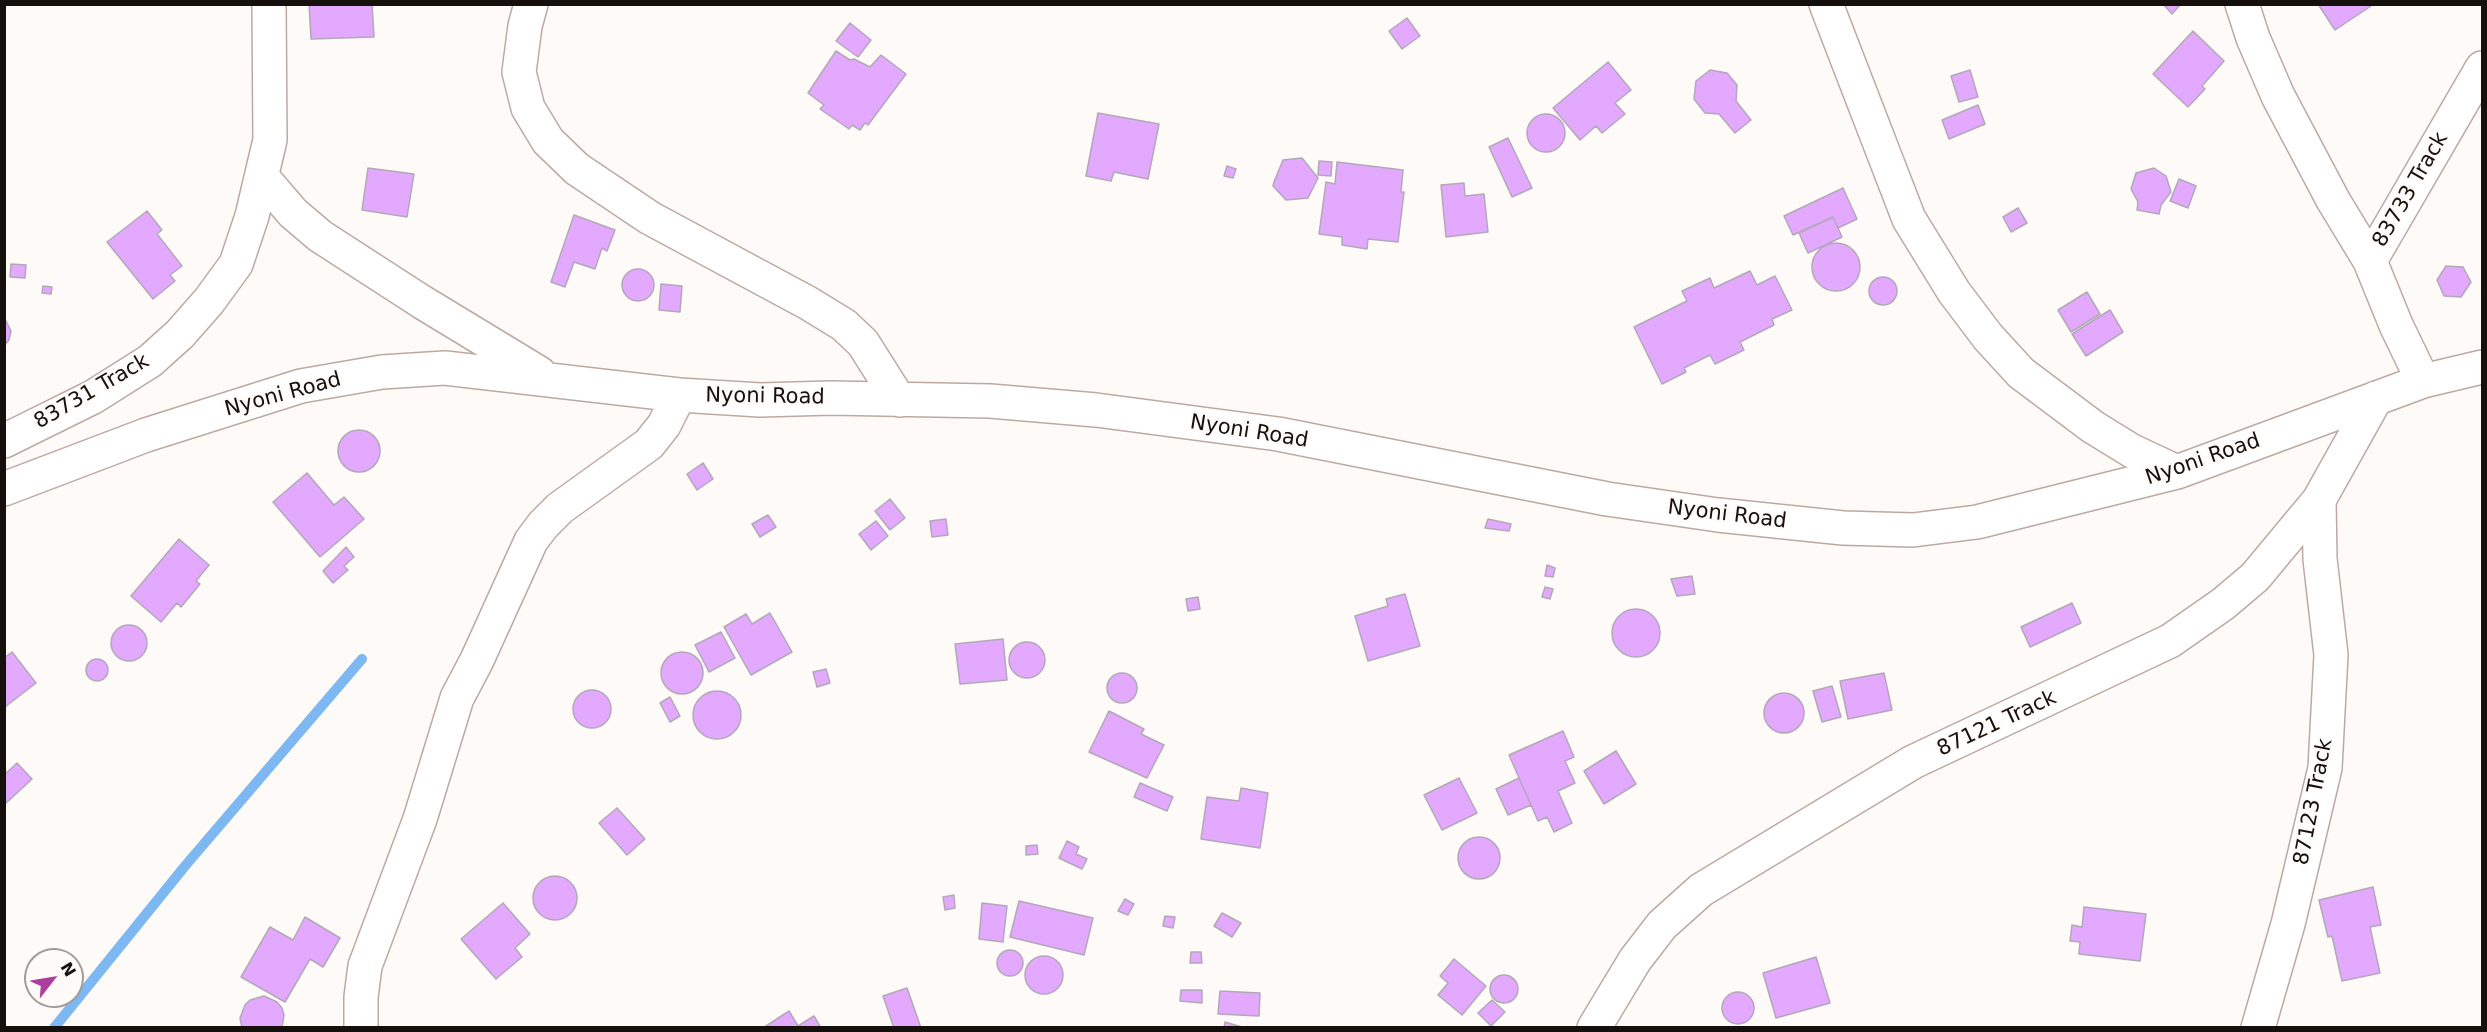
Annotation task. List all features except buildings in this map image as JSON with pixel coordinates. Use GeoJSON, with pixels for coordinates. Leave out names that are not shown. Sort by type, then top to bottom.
{"type":"FeatureCollection","features":[{"type":"Feature","properties":{"kind":"street","name":"83731 Track"},"geometry":{"type":"LineString","coordinates":[[4,441],[93,397],[150,361],[180,334],[209,301],[236,264],[263,178],[270,140],[269,4]]}},
{"type":"Feature","properties":{"kind":"street"},"geometry":{"type":"LineString","coordinates":[[531,4],[525,26],[519,72],[528,108],[548,141],[577,169],[650,218],[808,303],[844,326],[863,343],[899,400]]}},
{"type":"Feature","properties":{"kind":"street"},"geometry":{"type":"LineString","coordinates":[[1826,4],[1909,219],[1954,292],[1974,319],[2021,374],[2093,427],[2133,451],[2176,472]]}},
{"type":"Feature","properties":{"kind":"street"},"geometry":{"type":"LineString","coordinates":[[2242,4],[2253,38],[2278,96],[2333,200],[2370,261]]}},
{"type":"Feature","properties":{"kind":"street","name":"83733 Track"},"geometry":{"type":"LineString","coordinates":[[2423,381],[2396,325],[2370,261],[2482,68]]}},
{"type":"Feature","properties":{"kind":"street"},"geometry":{"type":"LineString","coordinates":[[263,178],[293,213],[320,236],[422,302],[548,378]]}},
{"type":"Feature","properties":{"kind":"street","name":"Nyoni Road"},"geometry":{"type":"LineString","coordinates":[[4,489],[146,435],[301,386],[382,372],[445,368],[548,378],[679,395],[760,400],[990,401],[1096,410],[1278,434],[1607,499],[1718,515],[1842,528],[1913,530],[1977,522],[2176,472],[2423,381],[2482,367]]}},
{"type":"Feature","properties":{"kind":"street"},"geometry":{"type":"LineString","coordinates":[[361,1028],[361,998],[366,966],[420,819],[457,698],[531,542],[543,525],[560,508],[649,444],[664,425],[679,395]]}},
{"type":"Feature","properties":{"kind":"street","name":"87121 Track"},"geometry":{"type":"LineString","coordinates":[[1594,1028],[1635,960],[1662,925],[1701,890],[1913,762],[2170,641],[2223,604],[2255,577],[2319,500],[2376,398]]}},
{"type":"Feature","properties":{"kind":"street","name":"87123 Track"},"geometry":{"type":"LineString","coordinates":[[2258,1028],[2288,924],[2325,768],[2331,655],[2320,559],[2319,500]]}},
{"type":"Feature","properties":{"kind":"waterway"},"geometry":{"type":"LineString","coordinates":[[54,1028],[185,866],[362,659]]}}]}
